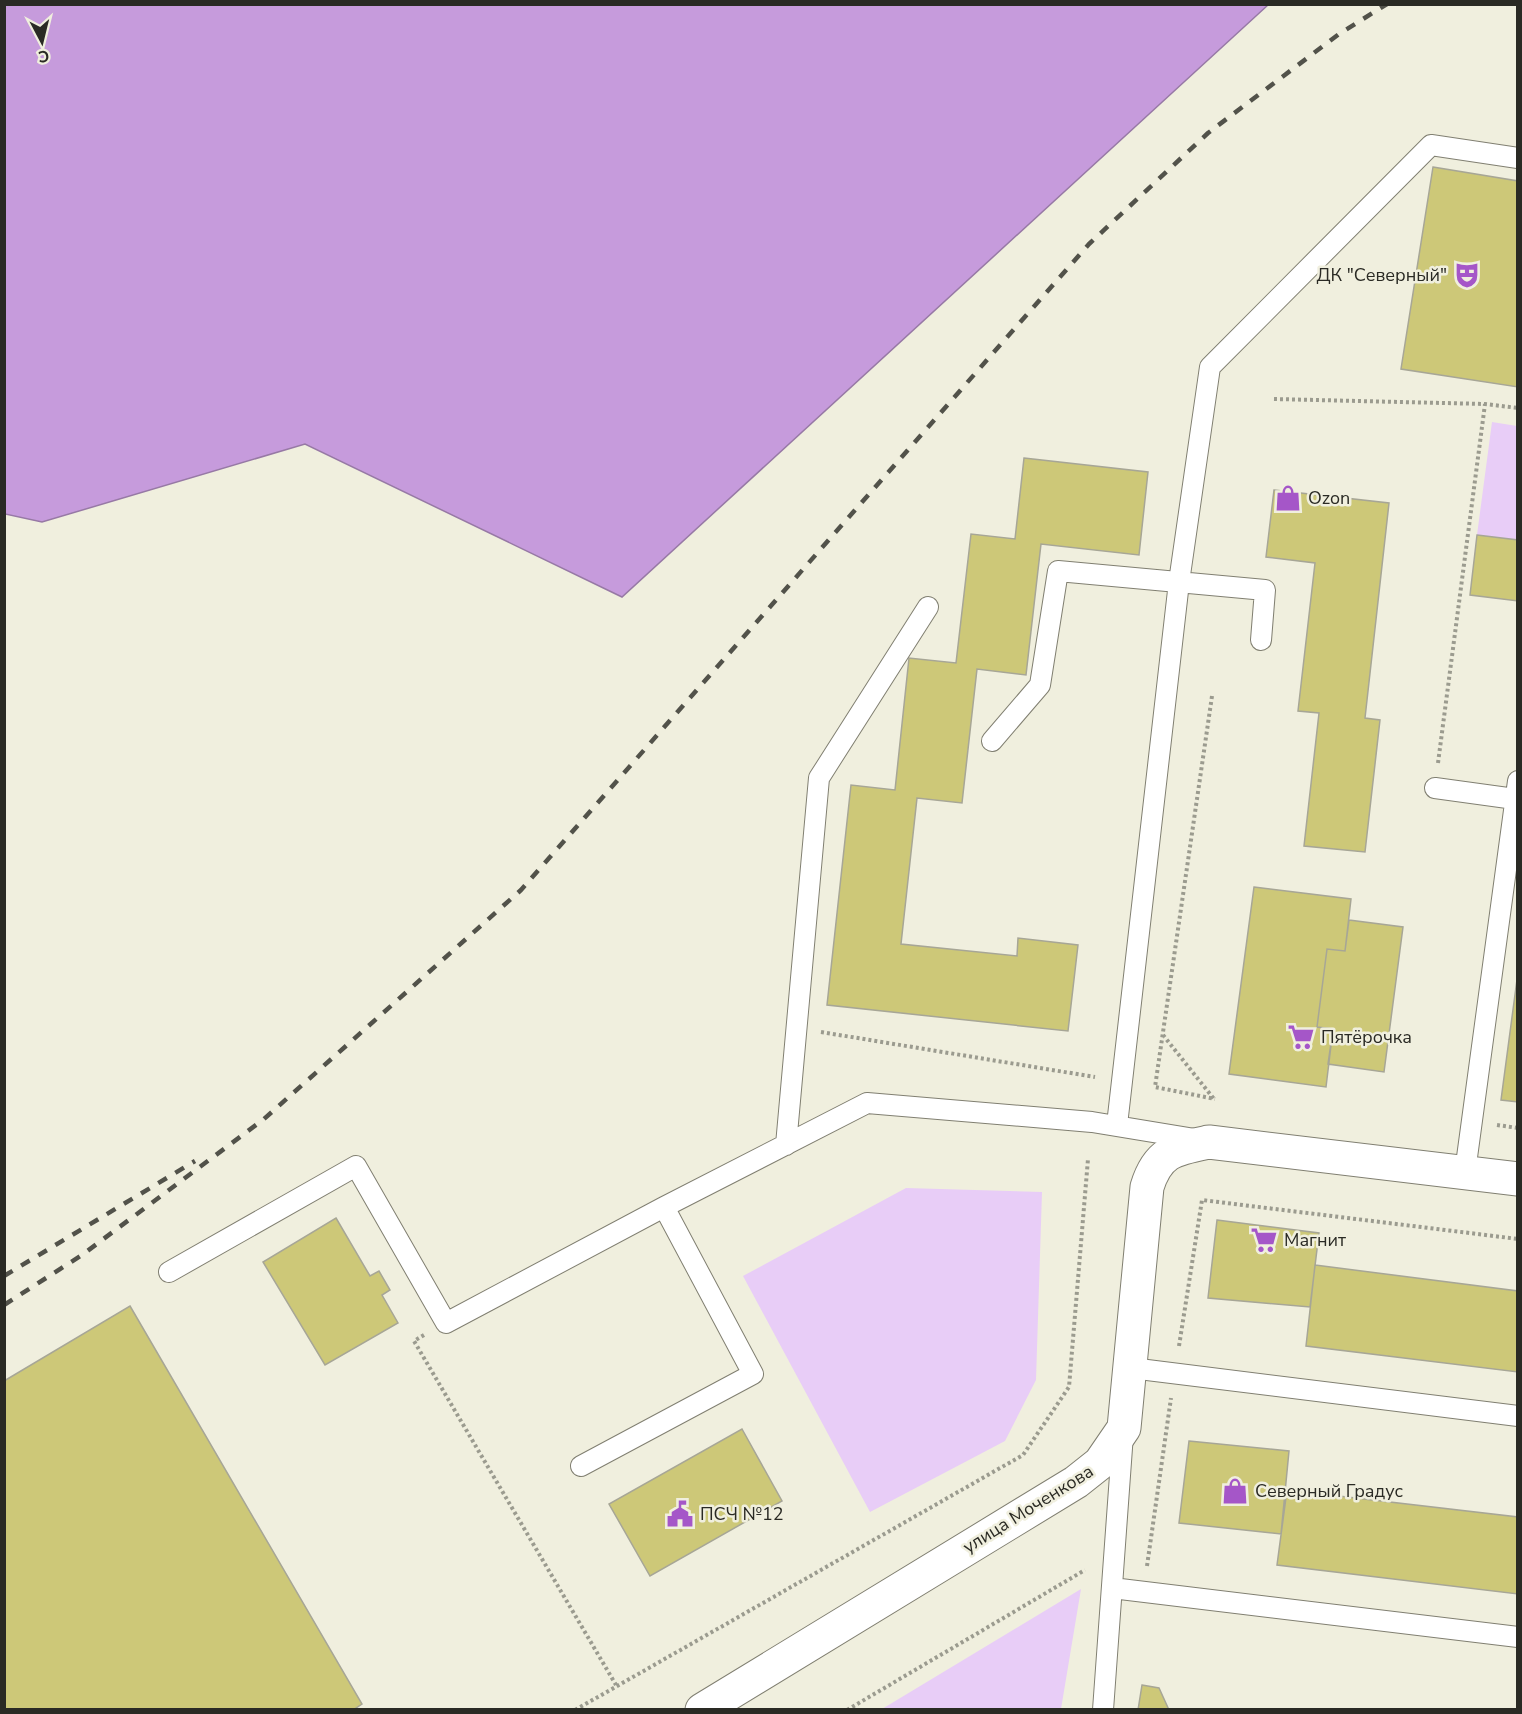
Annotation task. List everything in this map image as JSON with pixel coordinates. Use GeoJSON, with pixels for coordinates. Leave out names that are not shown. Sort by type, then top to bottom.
{"type":"FeatureCollection","features":[{"type":"Feature","properties":{"kind":"street"},"geometry":{"type":"LineString","coordinates":[[1209,1142],[1518,1179]]}},
{"type":"Feature","properties":{"kind":"street","name":"улица Моченкова"},"geometry":{"type":"LineString","coordinates":[[702,1710],[1076,1482],[1101,1463],[1124,1428],[1147,1186],[1153,1169],[1164,1156],[1185,1147],[1209,1142]]}},
{"type":"Feature","properties":{"kind":"lane"},"geometry":{"type":"LineString","coordinates":[[1117,1125],[1179,582],[1210,367],[1431,145],[1518,158]]}},
{"type":"Feature","properties":{"kind":"lane"},"geometry":{"type":"LineString","coordinates":[[992,741],[1040,686],[1058,571],[1265,590],[1261,640]]}},
{"type":"Feature","properties":{"kind":"lane"},"geometry":{"type":"LineString","coordinates":[[786,1145],[819,778],[928,607]]}},
{"type":"Feature","properties":{"kind":"lane"},"geometry":{"type":"LineString","coordinates":[[1435,788],[1516,790],[1464,1172]]}},
{"type":"Feature","properties":{"kind":"lane"},"geometry":{"type":"LineString","coordinates":[[170,1272],[356,1166],[446,1323],[664,1207],[867,1103],[1092,1122],[1209,1142]]}},
{"type":"Feature","properties":{"kind":"lane"},"geometry":{"type":"LineString","coordinates":[[581,1466],[753,1374],[664,1207]]}},
{"type":"Feature","properties":{"kind":"lane"},"geometry":{"type":"LineString","coordinates":[[1131,1368],[1518,1416]]}},
{"type":"Feature","properties":{"kind":"lane"},"geometry":{"type":"LineString","coordinates":[[1103,1710],[1124,1428]]}},
{"type":"Feature","properties":{"kind":"lane"},"geometry":{"type":"LineString","coordinates":[[1112,1588],[1518,1637]]}},
{"type":"Feature","properties":{"kind":"path"},"geometry":{"type":"LineString","coordinates":[[1274,399],[1485,404],[1518,408]]}},
{"type":"Feature","properties":{"kind":"path"},"geometry":{"type":"LineString","coordinates":[[1435,788],[1485,404]]}},
{"type":"Feature","properties":{"kind":"path"},"geometry":{"type":"LineString","coordinates":[[1155,1087],[1212,696]]}},
{"type":"Feature","properties":{"kind":"path"},"geometry":{"type":"LineString","coordinates":[[797,1028],[1122,1081],[1215,1099],[1163,1035]]}},
{"type":"Feature","properties":{"kind":"path"},"geometry":{"type":"LineString","coordinates":[[575,1710],[1023,1455],[1069,1387],[1088,1159]]}},
{"type":"Feature","properties":{"kind":"path"},"geometry":{"type":"LineString","coordinates":[[1143,1593],[1202,1200],[1518,1239]]}},
{"type":"Feature","properties":{"kind":"path"},"geometry":{"type":"LineString","coordinates":[[446,1323],[414,1341],[616,1685]]}},
{"type":"Feature","properties":{"kind":"path"},"geometry":{"type":"LineString","coordinates":[[847,1710],[1115,1553]]}},
{"type":"Feature","properties":{"kind":"shaded area"},"geometry":{"type":"Polygon","coordinates":[[[5,4],[1268,5],[622,597],[305,444],[42,522],[5,514],[5,4]]]}},
{"type":"Feature","properties":{"kind":"shaded area"},"geometry":{"type":"Polygon","coordinates":[[[1492,422],[1517,426],[1517,540],[1477,535],[1492,422]]]}},
{"type":"Feature","properties":{"kind":"shaded area"},"geometry":{"type":"Polygon","coordinates":[[[906,1188],[1042,1192],[1036,1380],[1005,1441],[870,1512],[743,1276],[906,1188]]]}},
{"type":"Feature","properties":{"kind":"shaded area"},"geometry":{"type":"Polygon","coordinates":[[[1081,1589],[1061,1709],[882,1709],[1081,1589]]]}},
{"type":"Feature","properties":{"kind":"building","name":"ДК \"Северный\""},"geometry":{"type":"Polygon","coordinates":[[[1433,167],[1518,181],[1518,387],[1401,369],[1433,167]]]}},
{"type":"Feature","properties":{"kind":"building"},"geometry":{"type":"Polygon","coordinates":[[[1024,458],[1148,472],[1139,555],[1041,544],[1026,675],[977,669],[962,803],[917,798],[901,944],[1017,956],[1018,938],[1078,945],[1068,1031],[827,1005],[851,785],[895,790],[909,658],[956,663],[971,534],[1015,539],[1024,458]]]}},
{"type":"Feature","properties":{"kind":"building"},"geometry":{"type":"Polygon","coordinates":[[[1274,490],[1389,503],[1365,718],[1380,720],[1365,852],[1304,846],[1319,713],[1298,711],[1315,563],[1266,557],[1274,490]]]}},
{"type":"Feature","properties":{"kind":"building"},"geometry":{"type":"Polygon","coordinates":[[[1477,535],[1518,540],[1518,601],[1470,595],[1477,535]]]}},
{"type":"Feature","properties":{"kind":"building"},"geometry":{"type":"Polygon","coordinates":[[[1254,887],[1351,899],[1345,951],[1327,949],[1317,1027],[1333,1029],[1326,1087],[1229,1074],[1254,887]]]}},
{"type":"Feature","properties":{"kind":"building"},"geometry":{"type":"Polygon","coordinates":[[[1349,920],[1403,927],[1384,1072],[1328,1064],[1333,1029],[1317,1027],[1327,949],[1345,951],[1349,920]]]}},
{"type":"Feature","properties":{"kind":"building"},"geometry":{"type":"Polygon","coordinates":[[[1518,972],[1518,1102],[1501,1100],[1518,972]]]}},
{"type":"Feature","properties":{"kind":"building"},"geometry":{"type":"Polygon","coordinates":[[[336,1218],[370,1276],[379,1271],[390,1290],[382,1295],[398,1323],[325,1365],[263,1262],[336,1218]]]}},
{"type":"Feature","properties":{"kind":"building"},"geometry":{"type":"Polygon","coordinates":[[[1217,1220],[1319,1233],[1310,1307],[1208,1298],[1217,1220]]]}},
{"type":"Feature","properties":{"kind":"building"},"geometry":{"type":"Polygon","coordinates":[[[1315,1265],[1518,1291],[1518,1372],[1306,1346],[1315,1265]]]}},
{"type":"Feature","properties":{"kind":"building"},"geometry":{"type":"Polygon","coordinates":[[[130,1306],[362,1704],[353,1710],[4,1710],[4,1381],[130,1306]]]}},
{"type":"Feature","properties":{"kind":"building"},"geometry":{"type":"Polygon","coordinates":[[[742,1429],[782,1501],[650,1576],[609,1504],[742,1429]]]}},
{"type":"Feature","properties":{"kind":"building"},"geometry":{"type":"Polygon","coordinates":[[[1189,1441],[1289,1451],[1281,1534],[1179,1523],[1189,1441]]]}},
{"type":"Feature","properties":{"kind":"building"},"geometry":{"type":"Polygon","coordinates":[[[1287,1490],[1518,1517],[1518,1594],[1277,1565],[1287,1490]]]}},
{"type":"Feature","properties":{"kind":"building"},"geometry":{"type":"Polygon","coordinates":[[[1142,1685],[1159,1688],[1169,1710],[1138,1710],[1142,1685]]]}},
{"type":"Feature","properties":{"kind":"railway"},"geometry":{"type":"LineString","coordinates":[[4,1305],[82,1255],[264,1119],[521,890],[1089,244],[1208,133],[1339,34],[1387,4]]}},
{"type":"Feature","properties":{"kind":"railway"},"geometry":{"type":"LineString","coordinates":[[4,1276],[195,1161]]}},
{"type":"Feature","properties":{"kind":"place","name":"ДК \"Северный\""},"geometry":{"type":"Point","coordinates":[1467,275]}},
{"type":"Feature","properties":{"kind":"place","name":"Ozon"},"geometry":{"type":"Point","coordinates":[1288,498]}},
{"type":"Feature","properties":{"kind":"place","name":"Пятёрочка"},"geometry":{"type":"Point","coordinates":[1301,1037]}},
{"type":"Feature","properties":{"kind":"place","name":"Магнит"},"geometry":{"type":"Point","coordinates":[1264,1240]}},
{"type":"Feature","properties":{"kind":"place","name":"Северный Градус"},"geometry":{"type":"Point","coordinates":[1235,1491]}},
{"type":"Feature","properties":{"kind":"place","name":"ПСЧ №12"},"geometry":{"type":"Point","coordinates":[680,1514]}}]}
